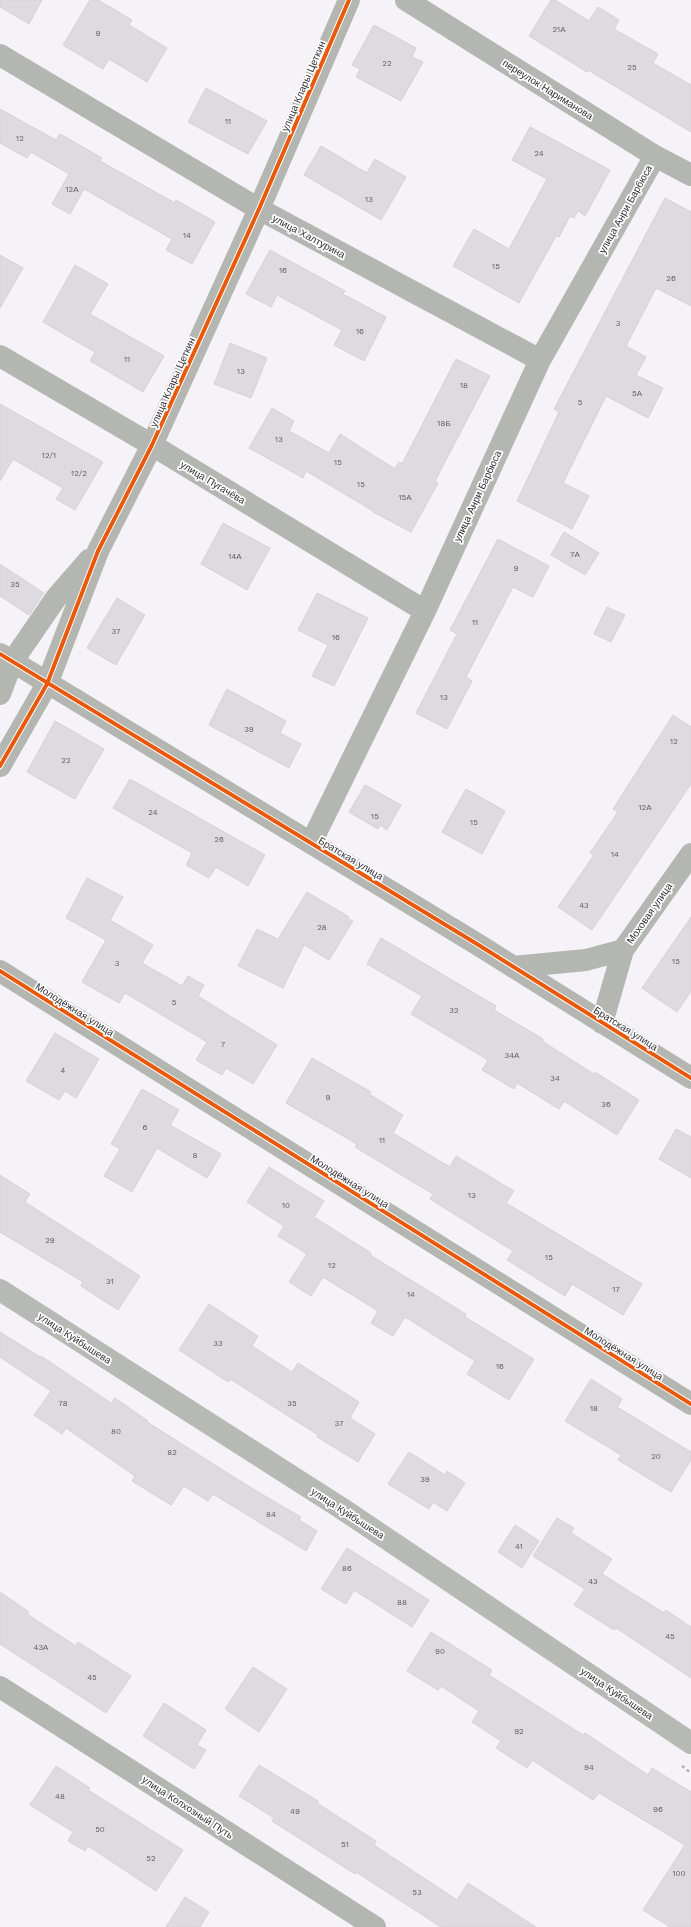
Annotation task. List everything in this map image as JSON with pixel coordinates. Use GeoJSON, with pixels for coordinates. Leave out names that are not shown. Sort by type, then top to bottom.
{"type":"FeatureCollection","features":[{"type":"Feature","properties":{"kind":"main road","name":"улица Куйбышева"},"geometry":{"type":"LineString","coordinates":[[0,1290],[342,1508],[691,1743]]}},
{"type":"Feature","properties":{"kind":"street","name":"улица Клары Цеткин"},"geometry":{"type":"LineString","coordinates":[[0,766],[47,684],[98,551],[152,445],[259,209],[349,0]]}},
{"type":"Feature","properties":{"kind":"street","name":"переулок Нариманова"},"geometry":{"type":"LineString","coordinates":[[406,0],[655,156],[691,175]]}},
{"type":"Feature","properties":{"kind":"street","name":"улица Халтурина"},"geometry":{"type":"LineString","coordinates":[[0,55],[259,209],[540,360]]}},
{"type":"Feature","properties":{"kind":"street","name":"улица Анри Барбюса"},"geometry":{"type":"LineString","coordinates":[[311,843],[425,610],[540,360],[655,156]]}},
{"type":"Feature","properties":{"kind":"street","name":"улица Пугачёва"},"geometry":{"type":"LineString","coordinates":[[0,356],[152,445],[425,610]]}},
{"type":"Feature","properties":{"kind":"street"},"geometry":{"type":"LineString","coordinates":[[0,694],[6,658],[56,598],[98,551]]}},
{"type":"Feature","properties":{"kind":"street","name":"Братская улица"},"geometry":{"type":"LineString","coordinates":[[6,658],[311,843],[691,1078]]}},
{"type":"Feature","properties":{"kind":"street","name":"Моховая улица"},"geometry":{"type":"LineString","coordinates":[[602,1023],[623,950],[691,854]]}},
{"type":"Feature","properties":{"kind":"street"},"geometry":{"type":"LineString","coordinates":[[513,967],[586,960],[623,950]]}},
{"type":"Feature","properties":{"kind":"street","name":"Молодёжная улица"},"geometry":{"type":"LineString","coordinates":[[0,971],[691,1404]]}},
{"type":"Feature","properties":{"kind":"street","name":"улица Колхозный Путь"},"geometry":{"type":"LineString","coordinates":[[0,1687],[375,1927]]}},
{"type":"Feature","properties":{"kind":"building"},"geometry":{"type":"Polygon","coordinates":[[[0,0],[42,0],[29,24],[0,7],[0,0]]]}},
{"type":"Feature","properties":{"kind":"building"},"geometry":{"type":"Polygon","coordinates":[[[90,0],[98,0],[132,20],[129,25],[167,48],[147,82],[109,59],[103,69],[63,45],[90,0]]]}},
{"type":"Feature","properties":{"kind":"building"},"geometry":{"type":"Polygon","coordinates":[[[551,0],[555,0],[589,21],[598,7],[619,20],[614,29],[658,54],[653,63],[691,85],[691,132],[588,70],[587,72],[529,36],[551,0]]]}},
{"type":"Feature","properties":{"kind":"building"},"geometry":{"type":"Polygon","coordinates":[[[374,25],[416,48],[412,57],[423,62],[401,101],[356,77],[360,69],[352,65],[374,25]]]}},
{"type":"Feature","properties":{"kind":"building"},"geometry":{"type":"Polygon","coordinates":[[[206,88],[267,121],[248,154],[188,122],[206,88]]]}},
{"type":"Feature","properties":{"kind":"building"},"geometry":{"type":"Polygon","coordinates":[[[0,109],[56,140],[60,134],[102,158],[100,161],[175,203],[176,200],[215,222],[192,264],[166,250],[172,239],[84,189],[70,214],[52,204],[69,174],[31,152],[27,158],[0,143],[0,109]]]}},
{"type":"Feature","properties":{"kind":"building"},"geometry":{"type":"Polygon","coordinates":[[[530,127],[610,170],[585,216],[578,211],[574,218],[570,216],[559,237],[556,236],[519,303],[453,266],[474,229],[509,249],[547,179],[512,160],[530,127]]]}},
{"type":"Feature","properties":{"kind":"building"},"geometry":{"type":"Polygon","coordinates":[[[321,146],[367,173],[375,159],[406,177],[381,220],[304,175],[321,146]]]}},
{"type":"Feature","properties":{"kind":"building"},"geometry":{"type":"Polygon","coordinates":[[[665,198],[691,212],[691,306],[656,288],[626,346],[646,357],[636,375],[663,388],[648,418],[606,396],[563,483],[589,496],[572,529],[517,501],[559,412],[554,409],[665,198]]]}},
{"type":"Feature","properties":{"kind":"building"},"geometry":{"type":"Polygon","coordinates":[[[270,250],[345,291],[343,294],[386,317],[364,361],[334,345],[342,330],[277,295],[271,307],[246,294],[270,250]]]}},
{"type":"Feature","properties":{"kind":"building"},"geometry":{"type":"Polygon","coordinates":[[[0,255],[23,268],[0,308],[0,255]]]}},
{"type":"Feature","properties":{"kind":"building"},"geometry":{"type":"Polygon","coordinates":[[[75,265],[108,284],[90,314],[164,356],[143,392],[90,361],[95,352],[43,322],[75,265]]]}},
{"type":"Feature","properties":{"kind":"building"},"geometry":{"type":"Polygon","coordinates":[[[230,343],[267,358],[251,398],[214,384],[230,343]]]}},
{"type":"Feature","properties":{"kind":"building"},"geometry":{"type":"Polygon","coordinates":[[[456,359],[490,376],[435,481],[438,483],[411,532],[373,512],[306,471],[303,478],[249,448],[272,408],[294,421],[289,431],[329,453],[340,434],[395,469],[399,462],[402,464],[456,359]]]}},
{"type":"Feature","properties":{"kind":"building"},"geometry":{"type":"Polygon","coordinates":[[[0,404],[103,462],[75,510],[56,499],[63,488],[13,459],[0,481],[0,404]]]}},
{"type":"Feature","properties":{"kind":"building"},"geometry":{"type":"Polygon","coordinates":[[[223,523],[270,548],[247,590],[201,564],[223,523]]]}},
{"type":"Feature","properties":{"kind":"building"},"geometry":{"type":"Polygon","coordinates":[[[564,532],[599,553],[585,575],[551,555],[564,532]]]}},
{"type":"Feature","properties":{"kind":"building"},"geometry":{"type":"Polygon","coordinates":[[[498,539],[549,566],[533,597],[513,587],[466,677],[472,681],[447,729],[416,713],[457,634],[450,630],[498,539]]]}},
{"type":"Feature","properties":{"kind":"building"},"geometry":{"type":"Polygon","coordinates":[[[0,564],[44,593],[29,615],[0,596],[0,564]]]}},
{"type":"Feature","properties":{"kind":"building"},"geometry":{"type":"Polygon","coordinates":[[[317,593],[368,618],[334,686],[312,676],[328,645],[298,630],[317,593]]]}},
{"type":"Feature","properties":{"kind":"building"},"geometry":{"type":"Polygon","coordinates":[[[117,598],[145,615],[116,665],[87,648],[117,598]]]}},
{"type":"Feature","properties":{"kind":"building"},"geometry":{"type":"Polygon","coordinates":[[[607,607],[625,615],[611,642],[594,634],[607,607]]]}},
{"type":"Feature","properties":{"kind":"building"},"geometry":{"type":"Polygon","coordinates":[[[227,689],[286,721],[280,733],[301,744],[289,768],[209,725],[227,689]]]}},
{"type":"Feature","properties":{"kind":"building"},"geometry":{"type":"Polygon","coordinates":[[[673,715],[691,727],[691,784],[592,930],[558,907],[594,855],[590,853],[618,812],[613,809],[673,715]]]}},
{"type":"Feature","properties":{"kind":"building"},"geometry":{"type":"Polygon","coordinates":[[[55,721],[104,749],[75,799],[27,772],[55,721]]]}},
{"type":"Feature","properties":{"kind":"building"},"geometry":{"type":"Polygon","coordinates":[[[130,779],[265,855],[248,886],[216,867],[209,878],[186,865],[192,853],[113,808],[130,779]]]}},
{"type":"Feature","properties":{"kind":"building"},"geometry":{"type":"Polygon","coordinates":[[[365,785],[401,805],[387,830],[380,825],[378,829],[349,812],[365,785]]]}},
{"type":"Feature","properties":{"kind":"building"},"geometry":{"type":"Polygon","coordinates":[[[466,789],[505,811],[482,854],[442,832],[466,789]]]}},
{"type":"Feature","properties":{"kind":"building"},"geometry":{"type":"Polygon","coordinates":[[[87,878],[123,897],[110,920],[153,945],[142,963],[182,986],[188,976],[204,985],[198,996],[277,1045],[253,1084],[226,1068],[222,1075],[196,1060],[207,1042],[125,993],[119,1003],[82,982],[106,940],[66,918],[87,878]]]}},
{"type":"Feature","properties":{"kind":"building"},"geometry":{"type":"Polygon","coordinates":[[[307,892],[349,917],[348,919],[353,921],[329,960],[304,945],[283,988],[238,966],[257,929],[278,939],[307,892]]]}},
{"type":"Feature","properties":{"kind":"building"},"geometry":{"type":"Polygon","coordinates":[[[691,917],[691,991],[677,1012],[642,988],[691,917]]]}},
{"type":"Feature","properties":{"kind":"building"},"geometry":{"type":"Polygon","coordinates":[[[381,938],[496,1006],[494,1010],[543,1039],[542,1041],[594,1074],[595,1072],[639,1100],[617,1135],[564,1101],[559,1109],[517,1083],[514,1089],[482,1070],[488,1060],[411,1014],[422,996],[367,964],[381,938]]]}},
{"type":"Feature","properties":{"kind":"building"},"geometry":{"type":"Polygon","coordinates":[[[55,1033],[99,1059],[76,1098],[65,1091],[59,1100],[26,1081],[55,1033]]]}},
{"type":"Feature","properties":{"kind":"building"},"geometry":{"type":"Polygon","coordinates":[[[312,1058],[371,1092],[369,1094],[403,1115],[393,1133],[450,1167],[456,1156],[514,1191],[506,1203],[642,1284],[623,1315],[572,1284],[565,1296],[507,1260],[513,1251],[430,1199],[433,1194],[355,1147],[357,1144],[286,1103],[312,1058]]]}},
{"type":"Feature","properties":{"kind":"building"},"geometry":{"type":"Polygon","coordinates":[[[142,1089],[179,1110],[170,1125],[221,1154],[207,1178],[157,1148],[132,1192],[104,1176],[120,1149],[111,1144],[142,1089]]]}},
{"type":"Feature","properties":{"kind":"building"},"geometry":{"type":"Polygon","coordinates":[[[676,1129],[691,1137],[691,1178],[659,1159],[676,1129]]]}},
{"type":"Feature","properties":{"kind":"building"},"geometry":{"type":"Polygon","coordinates":[[[269,1167],[324,1201],[314,1217],[371,1253],[370,1255],[466,1314],[465,1317],[534,1359],[509,1400],[467,1374],[475,1361],[405,1317],[393,1336],[371,1323],[378,1311],[323,1277],[311,1296],[289,1282],[307,1254],[278,1236],[284,1226],[247,1202],[269,1167]]]}},
{"type":"Feature","properties":{"kind":"building"},"geometry":{"type":"Polygon","coordinates":[[[0,1175],[30,1194],[25,1202],[140,1276],[118,1310],[81,1286],[83,1282],[0,1232],[0,1175]]]}},
{"type":"Feature","properties":{"kind":"building"},"geometry":{"type":"Polygon","coordinates":[[[209,1304],[258,1336],[252,1346],[292,1372],[298,1363],[359,1402],[350,1418],[375,1434],[358,1462],[317,1437],[318,1435],[230,1379],[228,1382],[179,1350],[209,1304]]]}},
{"type":"Feature","properties":{"kind":"building"},"geometry":{"type":"Polygon","coordinates":[[[0,1332],[40,1357],[41,1356],[111,1403],[115,1398],[148,1421],[147,1422],[253,1489],[301,1517],[299,1520],[317,1531],[306,1551],[213,1494],[208,1501],[184,1486],[171,1505],[132,1481],[135,1476],[66,1428],[62,1434],[34,1415],[51,1391],[0,1357],[0,1332]]]}},
{"type":"Feature","properties":{"kind":"building"},"geometry":{"type":"Polygon","coordinates":[[[591,1379],[622,1399],[617,1407],[691,1452],[691,1460],[671,1492],[618,1460],[621,1455],[565,1421],[591,1379]]]}},
{"type":"Feature","properties":{"kind":"building"},"geometry":{"type":"Polygon","coordinates":[[[409,1452],[445,1475],[447,1471],[465,1483],[447,1511],[433,1502],[429,1509],[388,1484],[409,1452]]]}},
{"type":"Feature","properties":{"kind":"building"},"geometry":{"type":"Polygon","coordinates":[[[557,1518],[574,1528],[571,1533],[612,1559],[602,1574],[664,1613],[666,1610],[691,1627],[691,1678],[616,1628],[614,1630],[574,1605],[585,1589],[533,1556],[557,1518]]]}},
{"type":"Feature","properties":{"kind":"building"},"geometry":{"type":"Polygon","coordinates":[[[515,1525],[539,1541],[522,1568],[498,1552],[515,1525]]]}},
{"type":"Feature","properties":{"kind":"building"},"geometry":{"type":"Polygon","coordinates":[[[347,1548],[429,1600],[412,1627],[354,1590],[346,1604],[321,1589],[347,1548]]]}},
{"type":"Feature","properties":{"kind":"building"},"geometry":{"type":"Polygon","coordinates":[[[0,1592],[29,1612],[27,1614],[76,1646],[78,1642],[131,1676],[106,1713],[0,1644],[0,1592]]]}},
{"type":"Feature","properties":{"kind":"building"},"geometry":{"type":"Polygon","coordinates":[[[431,1632],[492,1670],[489,1675],[583,1735],[585,1733],[648,1775],[652,1768],[691,1792],[691,1927],[670,1927],[643,1910],[685,1845],[599,1793],[593,1800],[532,1760],[527,1768],[496,1748],[501,1741],[472,1722],[479,1711],[441,1686],[438,1690],[407,1671],[431,1632]]]}},
{"type":"Feature","properties":{"kind":"building"},"geometry":{"type":"Polygon","coordinates":[[[253,1667],[287,1689],[259,1732],[225,1709],[253,1667]]]}},
{"type":"Feature","properties":{"kind":"building"},"geometry":{"type":"Polygon","coordinates":[[[164,1703],[206,1730],[197,1745],[206,1750],[194,1769],[143,1736],[164,1703]]]}},
{"type":"Feature","properties":{"kind":"building"},"geometry":{"type":"Polygon","coordinates":[[[259,1765],[318,1801],[317,1803],[376,1841],[374,1845],[457,1900],[468,1883],[536,1927],[441,1927],[356,1872],[355,1874],[272,1821],[274,1818],[239,1796],[259,1765]]]}},
{"type":"Feature","properties":{"kind":"building"},"geometry":{"type":"Polygon","coordinates":[[[56,1766],[90,1788],[88,1790],[183,1850],[156,1891],[88,1846],[85,1851],[68,1841],[73,1832],[30,1805],[56,1766]]]}},
{"type":"Feature","properties":{"kind":"building"},"geometry":{"type":"Polygon","coordinates":[[[185,1897],[209,1912],[200,1927],[166,1927],[185,1897]]]}},
{"type":"Feature","properties":{"kind":"cycle path"},"geometry":{"type":"LineString","coordinates":[[0,766],[47,684],[98,551],[152,445],[259,209],[349,0]]}},
{"type":"Feature","properties":{"kind":"cycle path"},"geometry":{"type":"LineString","coordinates":[[0,654],[477,944],[691,1078]]}},
{"type":"Feature","properties":{"kind":"cycle path"},"geometry":{"type":"LineString","coordinates":[[0,971],[691,1404]]}}]}
